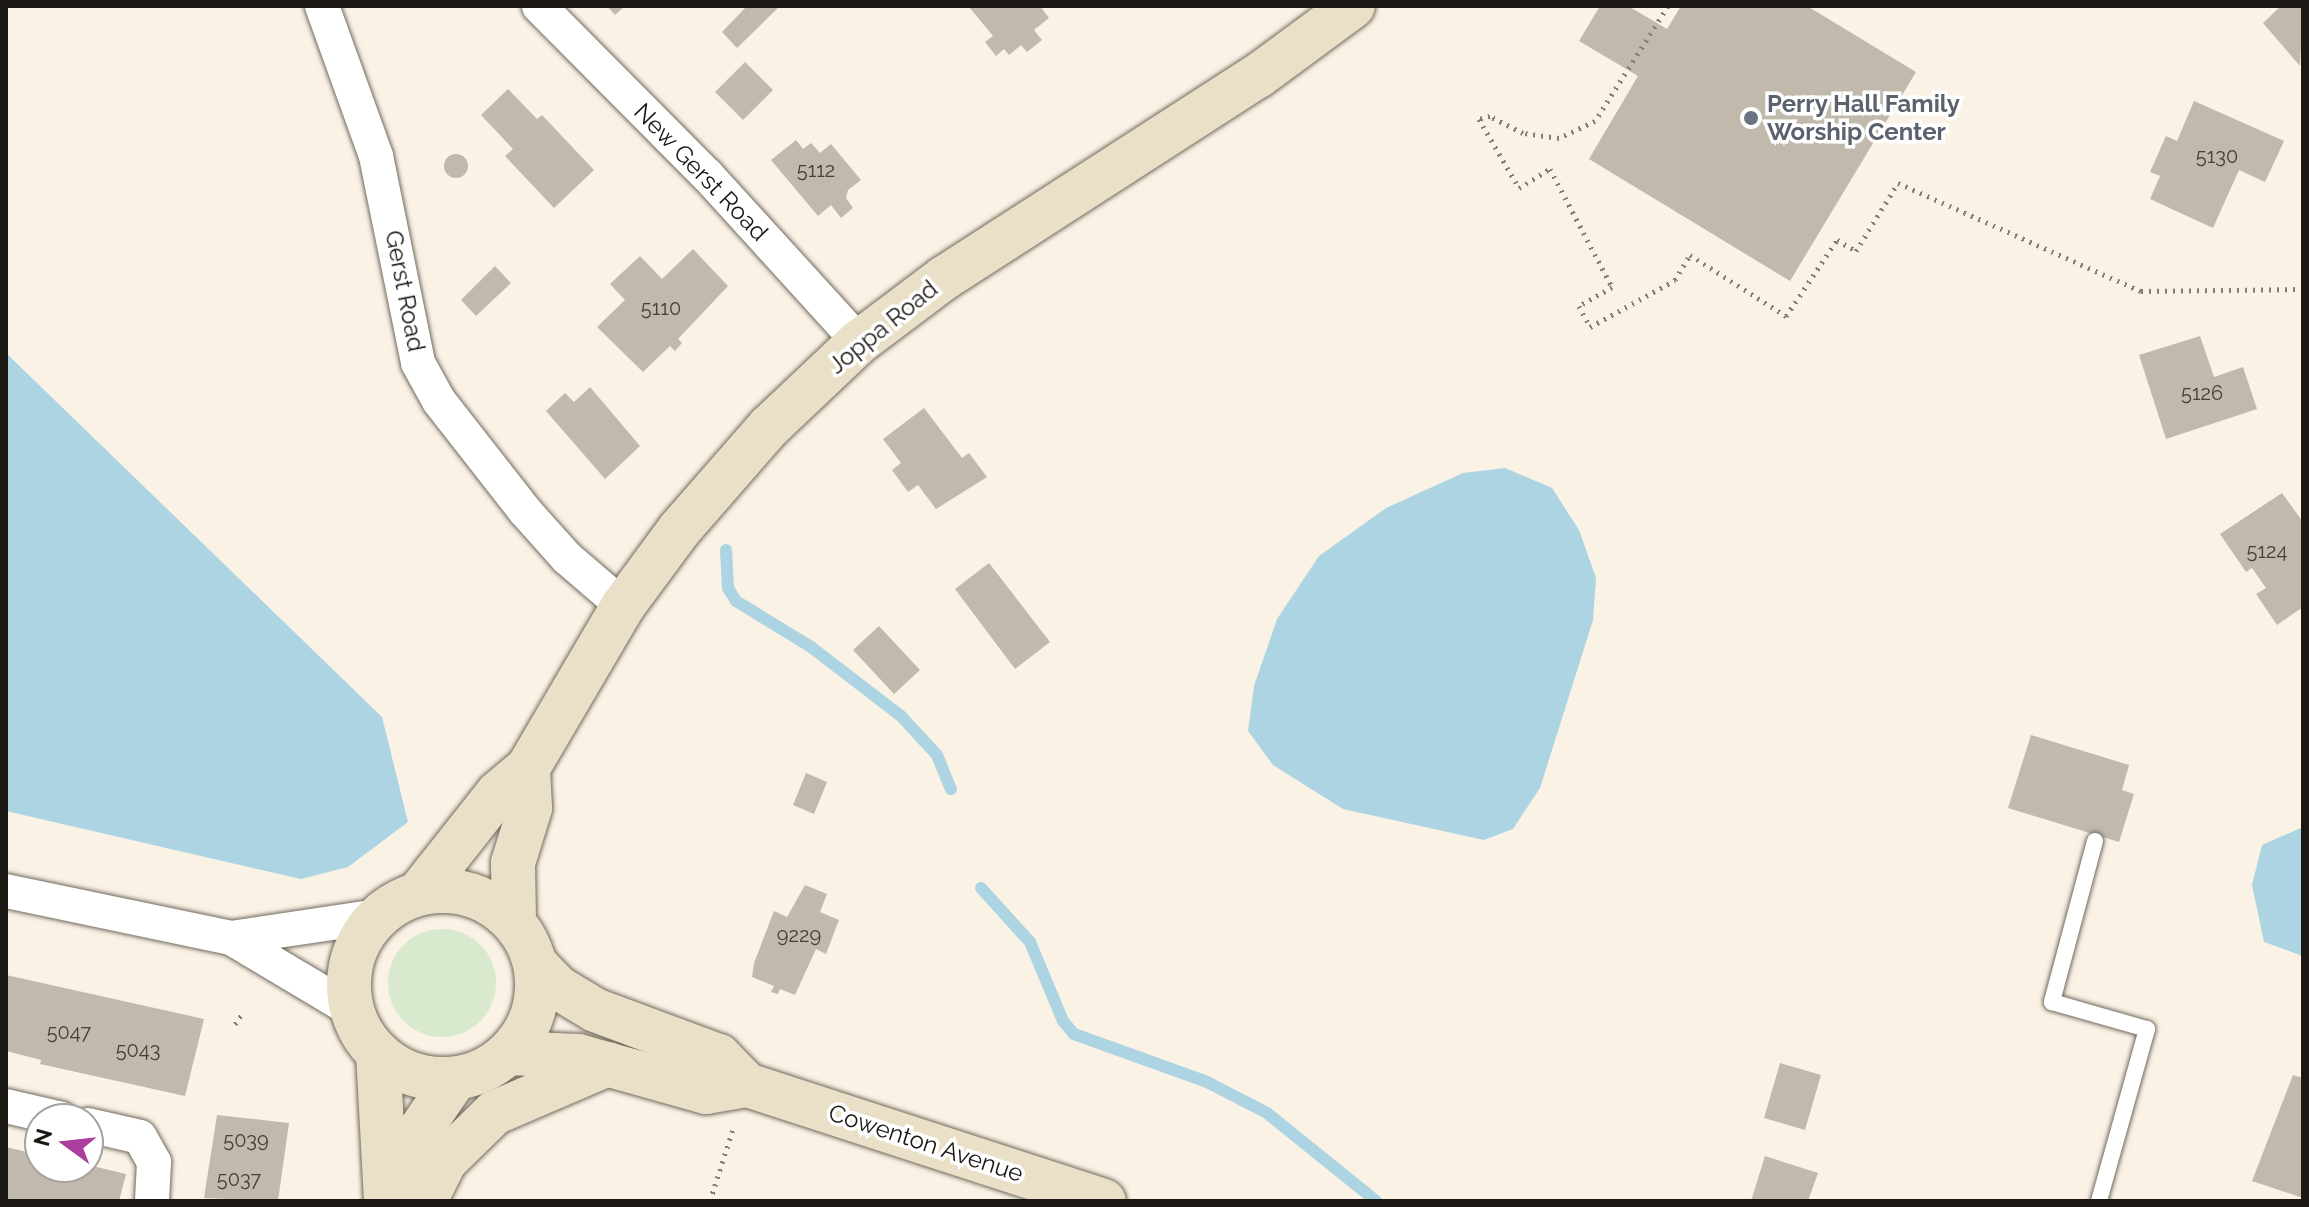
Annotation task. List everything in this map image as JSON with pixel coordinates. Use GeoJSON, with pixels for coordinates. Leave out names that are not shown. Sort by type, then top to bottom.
{"type":"FeatureCollection","features":[{"type":"Feature","properties":{"kind":"street","name":"Gerst Road"},"geometry":{"type":"LineString","coordinates":[[322,6],[376,156],[418,363],[439,401],[525,511],[567,558],[623,606]]}},
{"type":"Feature","properties":{"kind":"street","name":"New Gerst Road"},"geometry":{"type":"LineString","coordinates":[[539,6],[707,175],[859,342]]}},
{"type":"Feature","properties":{"kind":"street","name":"Joppa Road"},"geometry":{"type":"LineString","coordinates":[[352,1010],[353,959],[379,916],[419,893],[498,793],[528,768],[623,606],[728,472],[859,342],[990,246],[1258,76],[1353,6]]}},
{"type":"Feature","properties":{"kind":"street"},"geometry":{"type":"LineString","coordinates":[[6,891],[231,938],[352,1010],[378,1053],[400,1069],[455,1079],[484,1071],[509,1053],[532,1012],[536,965],[514,920],[513,863],[530,808],[528,768]]}},
{"type":"Feature","properties":{"kind":"street"},"geometry":{"type":"LineString","coordinates":[[419,893],[470,894],[514,920]]}},
{"type":"Feature","properties":{"kind":"street"},"geometry":{"type":"LineString","coordinates":[[231,938],[379,916]]}},
{"type":"Feature","properties":{"kind":"street","name":"Cowenton Avenue"},"geometry":{"type":"LineString","coordinates":[[536,965],[557,987],[595,1010],[719,1056],[747,1085]]}},
{"type":"Feature","properties":{"kind":"street"},"geometry":{"type":"LineString","coordinates":[[378,1053],[399,1199]]}},
{"type":"Feature","properties":{"kind":"street","name":"Cowenton Avenue"},"geometry":{"type":"LineString","coordinates":[[509,1053],[578,1056],[706,1092],[747,1085],[1104,1201]]}},
{"type":"Feature","properties":{"kind":"street"},"geometry":{"type":"LineString","coordinates":[[399,1199],[445,1161],[494,1113],[608,1064]]}},
{"type":"Feature","properties":{"kind":"street"},"geometry":{"type":"LineString","coordinates":[[399,1199],[405,1152],[455,1079]]}},
{"type":"Feature","properties":{"kind":"street"},"geometry":{"type":"LineString","coordinates":[[104,1129],[140,1137],[154,1162],[152,1201]]}},
{"type":"Feature","properties":{"kind":"lane"},"geometry":{"type":"LineString","coordinates":[[2095,841],[2052,1002],[2147,1029],[2099,1201]]}},
{"type":"Feature","properties":{"kind":"path"},"geometry":{"type":"LineString","coordinates":[[1668,6],[1595,121],[1559,138],[1523,133],[1490,116],[1479,119],[1519,188],[1550,169],[1612,287],[1579,306],[1590,327],[1675,280],[1690,255],[1786,316],[1837,240],[1856,251],[1898,183],[2141,291],[2303,289]]}},
{"type":"Feature","properties":{"kind":"path"},"geometry":{"type":"LineString","coordinates":[[235,1024],[243,1013]]}},
{"type":"Feature","properties":{"kind":"path"},"geometry":{"type":"LineString","coordinates":[[710,1201],[747,1085]]}},
{"type":"Feature","properties":{"kind":"green space"},"geometry":{"type":"Polygon","coordinates":[[[442,929],[463,933],[480,945],[492,962],[496,983],[492,1004],[480,1021],[463,1033],[442,1037],[421,1033],[404,1021],[392,1004],[388,983],[392,962],[404,945],[421,933],[442,929]]]}},
{"type":"Feature","properties":{"kind":"water"},"geometry":{"type":"Polygon","coordinates":[[[6,353],[382,717],[408,822],[348,867],[301,879],[6,811],[6,353]]]}},
{"type":"Feature","properties":{"kind":"water"},"geometry":{"type":"Polygon","coordinates":[[[1505,468],[1552,488],[1579,530],[1596,578],[1593,620],[1540,788],[1513,829],[1484,840],[1343,809],[1273,765],[1248,731],[1254,686],[1277,619],[1319,556],[1386,508],[1463,473],[1505,468]]]}},
{"type":"Feature","properties":{"kind":"water"},"geometry":{"type":"Polygon","coordinates":[[[2303,827],[2303,956],[2264,942],[2252,885],[2262,845],[2303,827]]]}},
{"type":"Feature","properties":{"kind":"building"},"geometry":{"type":"Polygon","coordinates":[[[607,6],[625,6],[615,15],[607,6]]]}},
{"type":"Feature","properties":{"kind":"building"},"geometry":{"type":"Polygon","coordinates":[[[747,6],[780,6],[737,48],[722,32],[747,6]]]}},
{"type":"Feature","properties":{"kind":"building"},"geometry":{"type":"Polygon","coordinates":[[[1040,6],[1049,18],[1034,30],[1042,40],[1027,52],[1021,45],[1009,55],[1004,49],[996,56],[985,42],[993,36],[969,7],[1040,6]]]}},
{"type":"Feature","properties":{"kind":"building","name":"Perry Hall Family Worship Center"},"geometry":{"type":"Polygon","coordinates":[[[1600,6],[1628,6],[1667,29],[1681,6],[1807,6],[1916,72],[1790,281],[1589,159],[1638,76],[1579,41],[1600,6]]]}},
{"type":"Feature","properties":{"kind":"building"},"geometry":{"type":"Polygon","coordinates":[[[2281,6],[2303,6],[2300,66],[2263,23],[2281,6]]]}},
{"type":"Feature","properties":{"kind":"building"},"geometry":{"type":"Polygon","coordinates":[[[745,62],[773,90],[743,120],[715,92],[745,62]]]}},
{"type":"Feature","properties":{"kind":"building"},"geometry":{"type":"Polygon","coordinates":[[[508,89],[537,119],[542,115],[594,170],[554,208],[505,156],[513,149],[481,115],[508,89]]]}},
{"type":"Feature","properties":{"kind":"building"},"geometry":{"type":"Polygon","coordinates":[[[2194,101],[2284,141],[2265,182],[2239,170],[2213,228],[2150,199],[2160,176],[2150,172],[2166,136],[2177,141],[2194,101]]]}},
{"type":"Feature","properties":{"kind":"building"},"geometry":{"type":"Polygon","coordinates":[[[796,140],[803,149],[811,143],[820,153],[831,144],[861,180],[848,190],[846,198],[853,208],[841,218],[831,205],[818,216],[771,160],[796,140]]]}},
{"type":"Feature","properties":{"kind":"building"},"geometry":{"type":"Polygon","coordinates":[[[456,154],[467,161],[468,166],[461,177],[456,178],[445,171],[444,166],[451,155],[456,154]]]}},
{"type":"Feature","properties":{"kind":"building"},"geometry":{"type":"Polygon","coordinates":[[[693,249],[728,286],[678,339],[682,343],[675,351],[670,346],[643,372],[597,327],[625,300],[610,284],[640,256],[662,279],[693,249]]]}},
{"type":"Feature","properties":{"kind":"building"},"geometry":{"type":"Polygon","coordinates":[[[495,266],[511,283],[476,316],[461,300],[495,266]]]}},
{"type":"Feature","properties":{"kind":"building"},"geometry":{"type":"Polygon","coordinates":[[[2200,336],[2214,377],[2243,367],[2257,409],[2166,439],[2139,355],[2200,336]]]}},
{"type":"Feature","properties":{"kind":"building"},"geometry":{"type":"Polygon","coordinates":[[[590,387],[640,446],[605,479],[546,411],[565,393],[574,402],[590,387]]]}},
{"type":"Feature","properties":{"kind":"building"},"geometry":{"type":"Polygon","coordinates":[[[924,408],[962,458],[969,453],[987,477],[936,509],[918,485],[908,492],[892,470],[901,463],[883,439],[924,408]]]}},
{"type":"Feature","properties":{"kind":"building"},"geometry":{"type":"Polygon","coordinates":[[[2282,493],[2303,522],[2303,607],[2277,625],[2256,594],[2266,588],[2252,568],[2246,572],[2220,534],[2282,493]]]}},
{"type":"Feature","properties":{"kind":"building"},"geometry":{"type":"Polygon","coordinates":[[[989,563],[1050,642],[1015,669],[955,589],[989,563]]]}},
{"type":"Feature","properties":{"kind":"building"},"geometry":{"type":"Polygon","coordinates":[[[879,626],[920,670],[894,694],[853,650],[879,626]]]}},
{"type":"Feature","properties":{"kind":"building"},"geometry":{"type":"Polygon","coordinates":[[[2031,735],[2129,765],[2122,790],[2134,794],[2119,842],[2008,808],[2031,735]]]}},
{"type":"Feature","properties":{"kind":"building"},"geometry":{"type":"Polygon","coordinates":[[[806,773],[827,782],[814,814],[793,805],[806,773]]]}},
{"type":"Feature","properties":{"kind":"building"},"geometry":{"type":"Polygon","coordinates":[[[805,885],[827,894],[820,912],[839,920],[826,954],[816,949],[795,995],[780,989],[778,994],[771,992],[774,986],[752,977],[754,963],[774,911],[787,917],[805,885]]]}},
{"type":"Feature","properties":{"kind":"building"},"geometry":{"type":"Polygon","coordinates":[[[6,975],[204,1019],[185,1096],[40,1064],[41,1060],[6,1051],[6,975]]]}},
{"type":"Feature","properties":{"kind":"building"},"geometry":{"type":"Polygon","coordinates":[[[1780,1063],[1821,1075],[1805,1130],[1764,1118],[1780,1063]]]}},
{"type":"Feature","properties":{"kind":"building"},"geometry":{"type":"Polygon","coordinates":[[[2293,1075],[2303,1078],[2303,1198],[2252,1181],[2293,1075]]]}},
{"type":"Feature","properties":{"kind":"building"},"geometry":{"type":"Polygon","coordinates":[[[217,1115],[289,1123],[278,1201],[204,1198],[217,1115]]]}},
{"type":"Feature","properties":{"kind":"building"},"geometry":{"type":"Polygon","coordinates":[[[6,1147],[24,1151],[24,1183],[104,1183],[104,1169],[126,1174],[119,1201],[6,1201],[6,1147]]]}},
{"type":"Feature","properties":{"kind":"building"},"geometry":{"type":"Polygon","coordinates":[[[1765,1156],[1818,1173],[1808,1201],[1751,1201],[1765,1156]]]}},
{"type":"Feature","properties":{"kind":"waterway"},"geometry":{"type":"LineString","coordinates":[[726,550],[728,588],[736,601],[811,647],[901,716],[937,755],[951,789]]}},
{"type":"Feature","properties":{"kind":"waterway"},"geometry":{"type":"LineString","coordinates":[[981,888],[1030,942],[1063,1021],[1074,1034],[1207,1082],[1267,1113],[1376,1201]]}},
{"type":"Feature","properties":{"kind":"place","name":"Perry Hall Family Worship Center"},"geometry":{"type":"Point","coordinates":[1751,118]}}]}
